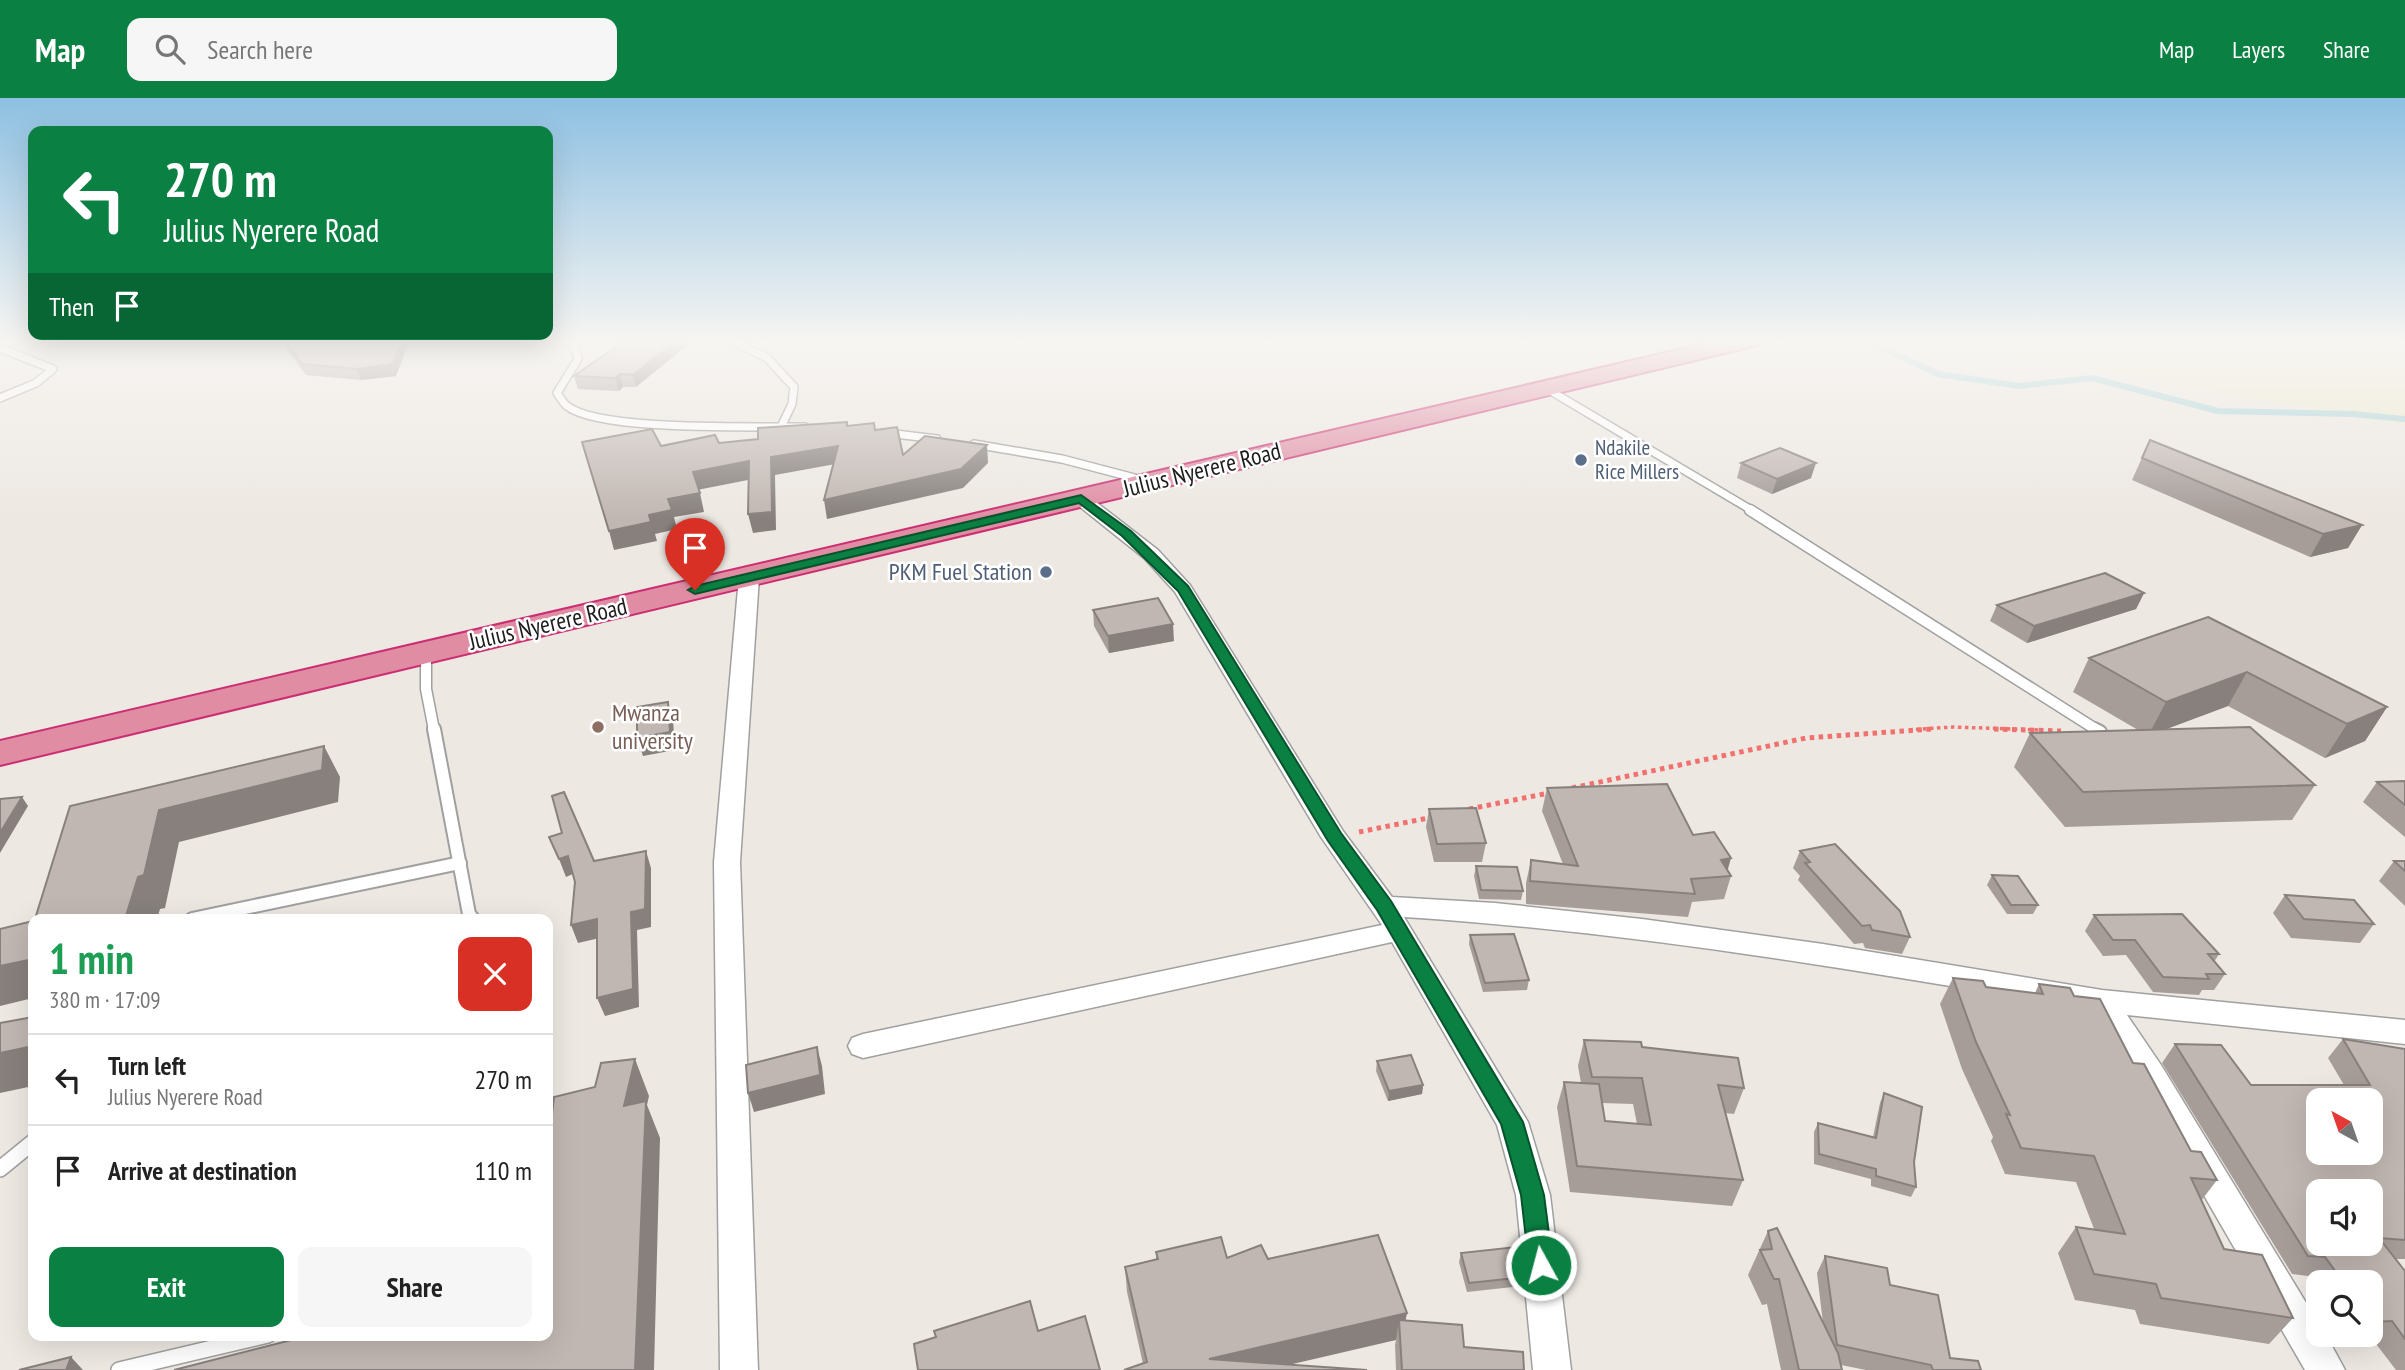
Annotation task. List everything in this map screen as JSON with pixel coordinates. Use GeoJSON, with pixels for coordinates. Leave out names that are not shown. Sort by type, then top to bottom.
{"type":"FeatureCollection","features":[{"type":"Feature","properties":{"kind":"highway","name":"Julius Nyerere Road"},"geometry":{"type":"LineString","coordinates":[[0,753],[1493,399]]}},
{"type":"Feature","properties":{"kind":"street"},"geometry":{"type":"LineString","coordinates":[[1081,499],[1151,554],[1183,589],[1334,837],[1384,906],[1511,1122],[1533,1195],[1552,1370]]}},
{"type":"Feature","properties":{"kind":"street"},"geometry":{"type":"LineString","coordinates":[[739,1370],[727,862],[749,577]]}},
{"type":"Feature","properties":{"kind":"street"},"geometry":{"type":"LineString","coordinates":[[1384,906],[1642,929],[1823,954],[2102,1001],[2405,1032]]}},
{"type":"Feature","properties":{"kind":"street"},"geometry":{"type":"LineString","coordinates":[[863,1046],[1399,931]]}},
{"type":"Feature","properties":{"kind":"street"},"geometry":{"type":"LineString","coordinates":[[2102,1001],[2150,1074],[2326,1370]]}},
{"type":"Feature","properties":{"kind":"lane"},"geometry":{"type":"LineString","coordinates":[[560,399],[562,405],[573,411],[597,417],[676,426],[782,425],[821,428]]}},
{"type":"Feature","properties":{"kind":"lane"},"geometry":{"type":"LineString","coordinates":[[782,425],[793,399]]}},
{"type":"Feature","properties":{"kind":"lane"},"geometry":{"type":"LineString","coordinates":[[1565,399],[1740,503],[1838,568],[2100,732]]}},
{"type":"Feature","properties":{"kind":"lane"},"geometry":{"type":"LineString","coordinates":[[874,432],[942,439]]}},
{"type":"Feature","properties":{"kind":"lane"},"geometry":{"type":"LineString","coordinates":[[967,443],[1062,459],[1149,482]]}},
{"type":"Feature","properties":{"kind":"lane"},"geometry":{"type":"LineString","coordinates":[[426,653],[426,689],[468,914]]}},
{"type":"Feature","properties":{"kind":"lane"},"geometry":{"type":"LineString","coordinates":[[216,914],[460,863]]}},
{"type":"Feature","properties":{"kind":"lane"},"geometry":{"type":"LineString","coordinates":[[0,1169],[28,1146]]}},
{"type":"Feature","properties":{"kind":"lane"},"geometry":{"type":"LineString","coordinates":[[119,1370],[242,1341]]}},
{"type":"Feature","properties":{"kind":"path"},"geometry":{"type":"LineString","coordinates":[[1467,809],[1806,738],[1953,727],[2100,732]]}},
{"type":"Feature","properties":{"kind":"path"},"geometry":{"type":"LineString","coordinates":[[1334,837],[1440,815]]}},
{"type":"Feature","properties":{"kind":"green space"},"geometry":{"type":"Polygon","coordinates":[[[2257,399],[2405,399],[2405,425],[2257,399]]]}},
{"type":"Feature","properties":{"kind":"building"},"geometry":{"type":"Polygon","coordinates":[[[847,422],[847,426],[874,423],[875,430],[897,427],[903,455],[925,436],[987,445],[961,469],[824,500],[838,446],[771,457],[772,512],[748,514],[749,461],[693,472],[700,493],[668,499],[672,510],[649,515],[651,522],[609,531],[582,442],[652,429],[661,446],[715,435],[719,443],[758,439],[758,428],[847,422]]]}},
{"type":"Feature","properties":{"kind":"building"},"geometry":{"type":"Polygon","coordinates":[[[2150,440],[2362,525],[2323,534],[2142,458],[2150,440]]]}},
{"type":"Feature","properties":{"kind":"building"},"geometry":{"type":"Polygon","coordinates":[[[1780,448],[1816,463],[1777,479],[1741,463],[1780,448]]]}},
{"type":"Feature","properties":{"kind":"building"},"geometry":{"type":"Polygon","coordinates":[[[2105,573],[2144,593],[2034,626],[1997,605],[2105,573]]]}},
{"type":"Feature","properties":{"kind":"building"},"geometry":{"type":"Polygon","coordinates":[[[1158,598],[1173,624],[1108,636],[1093,610],[1158,598]]]}},
{"type":"Feature","properties":{"kind":"building"},"geometry":{"type":"Polygon","coordinates":[[[2208,617],[2387,707],[2347,724],[2247,672],[2166,702],[2089,658],[2208,617]]]}},
{"type":"Feature","properties":{"kind":"building"},"geometry":{"type":"Polygon","coordinates":[[[668,702],[670,732],[637,738],[637,707],[668,702]]]}},
{"type":"Feature","properties":{"kind":"building"},"geometry":{"type":"Polygon","coordinates":[[[2250,727],[2315,785],[2083,792],[2030,733],[2250,727]]]}},
{"type":"Feature","properties":{"kind":"building"},"geometry":{"type":"Polygon","coordinates":[[[324,746],[322,770],[159,810],[144,875],[138,877],[127,914],[37,914],[70,806],[324,746]]]}},
{"type":"Feature","properties":{"kind":"building"},"geometry":{"type":"Polygon","coordinates":[[[2405,781],[2405,805],[2377,782],[2405,781]]]}},
{"type":"Feature","properties":{"kind":"building"},"geometry":{"type":"Polygon","coordinates":[[[1667,784],[1693,835],[1714,832],[1731,858],[1721,860],[1731,876],[1691,879],[1695,894],[1530,881],[1531,860],[1578,866],[1547,788],[1667,784]]]}},
{"type":"Feature","properties":{"kind":"building"},"geometry":{"type":"Polygon","coordinates":[[[564,792],[594,861],[646,851],[645,909],[631,912],[633,989],[597,998],[597,919],[571,925],[575,882],[568,856],[559,859],[549,837],[562,833],[552,796],[564,792]]]}},
{"type":"Feature","properties":{"kind":"building"},"geometry":{"type":"Polygon","coordinates":[[[22,797],[0,833],[0,799],[22,797]]]}},
{"type":"Feature","properties":{"kind":"building"},"geometry":{"type":"Polygon","coordinates":[[[1476,808],[1486,843],[1437,844],[1429,809],[1476,808]]]}},
{"type":"Feature","properties":{"kind":"building"},"geometry":{"type":"Polygon","coordinates":[[[1835,844],[1900,911],[1910,937],[1872,930],[1870,925],[1862,926],[1805,863],[1810,862],[1800,851],[1835,844]]]}},
{"type":"Feature","properties":{"kind":"building"},"geometry":{"type":"Polygon","coordinates":[[[2394,861],[2405,861],[2405,871],[2394,861]]]}},
{"type":"Feature","properties":{"kind":"building"},"geometry":{"type":"Polygon","coordinates":[[[1476,866],[1517,867],[1523,891],[1481,890],[1476,866]]]}},
{"type":"Feature","properties":{"kind":"building"},"geometry":{"type":"Polygon","coordinates":[[[1992,875],[2018,876],[2038,905],[2011,905],[1992,875]]]}},
{"type":"Feature","properties":{"kind":"building"},"geometry":{"type":"Polygon","coordinates":[[[2285,895],[2354,900],[2374,924],[2304,919],[2285,895]]]}},
{"type":"Feature","properties":{"kind":"building"},"geometry":{"type":"Polygon","coordinates":[[[2182,914],[2219,954],[2208,954],[2225,974],[2206,974],[2209,979],[2163,977],[2135,940],[2113,940],[2094,915],[2182,914]]]}},
{"type":"Feature","properties":{"kind":"building"},"geometry":{"type":"Polygon","coordinates":[[[28,922],[28,960],[0,966],[0,929],[28,922]]]}},
{"type":"Feature","properties":{"kind":"building"},"geometry":{"type":"Polygon","coordinates":[[[1514,934],[1529,980],[1485,983],[1470,935],[1514,934]]]}},
{"type":"Feature","properties":{"kind":"building"},"geometry":{"type":"Polygon","coordinates":[[[1953,978],[1983,981],[1986,987],[2043,994],[2039,984],[2070,988],[2074,996],[2100,999],[2133,1063],[2144,1064],[2191,1151],[2201,1152],[2217,1180],[2191,1178],[2224,1249],[2262,1255],[2293,1318],[2161,1298],[2156,1284],[2094,1274],[2076,1227],[2125,1234],[2094,1156],[2021,1148],[2006,1114],[2010,1115],[1976,1042],[1953,978]]]}},
{"type":"Feature","properties":{"kind":"building"},"geometry":{"type":"Polygon","coordinates":[[[28,1018],[28,1047],[0,1053],[0,1023],[28,1018]]]}},
{"type":"Feature","properties":{"kind":"building"},"geometry":{"type":"Polygon","coordinates":[[[2343,1039],[2405,1049],[2405,1240],[2383,1238],[2383,1179],[2306,1179],[2306,1253],[2175,1044],[2221,1045],[2251,1085],[2370,1085],[2343,1039]]]}},
{"type":"Feature","properties":{"kind":"building"},"geometry":{"type":"Polygon","coordinates":[[[1584,1040],[1641,1042],[1642,1047],[1738,1058],[1744,1088],[1718,1085],[1743,1180],[1577,1166],[1564,1082],[1599,1084],[1605,1121],[1651,1125],[1642,1078],[1592,1077],[1584,1040]]]}},
{"type":"Feature","properties":{"kind":"building"},"geometry":{"type":"Polygon","coordinates":[[[817,1047],[820,1075],[748,1093],[746,1065],[817,1047]]]}},
{"type":"Feature","properties":{"kind":"building"},"geometry":{"type":"Polygon","coordinates":[[[1411,1055],[1423,1085],[1389,1091],[1377,1061],[1411,1055]]]}},
{"type":"Feature","properties":{"kind":"building"},"geometry":{"type":"Polygon","coordinates":[[[635,1059],[624,1106],[646,1101],[635,1370],[174,1370],[288,1341],[553,1341],[554,1097],[595,1087],[601,1063],[635,1059]]]}},
{"type":"Feature","properties":{"kind":"building"},"geometry":{"type":"Polygon","coordinates":[[[1884,1093],[1922,1107],[1914,1162],[1916,1187],[1876,1176],[1876,1169],[1819,1154],[1818,1123],[1876,1138],[1884,1093]]]}},
{"type":"Feature","properties":{"kind":"building"},"geometry":{"type":"Polygon","coordinates":[[[1777,1228],[1838,1353],[1842,1370],[1799,1370],[1779,1279],[1774,1279],[1760,1250],[1772,1249],[1768,1231],[1777,1228]]]}},
{"type":"Feature","properties":{"kind":"building"},"geometry":{"type":"Polygon","coordinates":[[[1378,1235],[1407,1313],[1209,1359],[1367,1370],[1124,1370],[1147,1362],[1125,1267],[1158,1259],[1156,1252],[1221,1237],[1227,1258],[1261,1245],[1268,1259],[1378,1235]]]}},
{"type":"Feature","properties":{"kind":"building"},"geometry":{"type":"Polygon","coordinates":[[[2383,1243],[2405,1271],[2405,1339],[2392,1321],[2383,1321],[2383,1270],[2334,1270],[2325,1257],[2308,1256],[2383,1256],[2383,1243]]]}},
{"type":"Feature","properties":{"kind":"building"},"geometry":{"type":"Polygon","coordinates":[[[1516,1247],[1525,1277],[1469,1283],[1461,1253],[1516,1247]]]}},
{"type":"Feature","properties":{"kind":"building"},"geometry":{"type":"Polygon","coordinates":[[[1825,1256],[1887,1268],[1890,1285],[1938,1295],[1950,1358],[1978,1361],[1981,1370],[1933,1370],[1931,1365],[1837,1345],[1825,1256]]]}},
{"type":"Feature","properties":{"kind":"building"},"geometry":{"type":"Polygon","coordinates":[[[1030,1301],[1038,1331],[1085,1316],[1100,1370],[918,1370],[914,1344],[936,1337],[934,1331],[1030,1301]]]}},
{"type":"Feature","properties":{"kind":"building"},"geometry":{"type":"Polygon","coordinates":[[[1399,1320],[1462,1325],[1464,1347],[1523,1352],[1524,1370],[1402,1370],[1399,1320]]]}},
{"type":"Feature","properties":{"kind":"building"},"geometry":{"type":"Polygon","coordinates":[[[71,1357],[66,1370],[19,1370],[71,1357]]]}},
{"type":"Feature","properties":{"kind":"waterway"},"geometry":{"type":"LineString","coordinates":[[2174,399],[2218,411],[2353,414],[2405,419]]}},
{"type":"Feature","properties":{"kind":"place","name":"Ndakile Rice Millers"},"geometry":{"type":"Point","coordinates":[1581,460]}},
{"type":"Feature","properties":{"kind":"place","name":"PKM Fuel Station"},"geometry":{"type":"Point","coordinates":[1046,572]}},
{"type":"Feature","properties":{"kind":"place","name":"Mwanza university"},"geometry":{"type":"Point","coordinates":[598,727]}},
{"type":"Feature","properties":{"kind":"route"},"geometry":{"type":"LineString","coordinates":[[695,590],[1081,499],[1127,533],[1151,554],[1183,589],[1334,837],[1384,906],[1511,1122],[1533,1195],[1541,1265]]}}]}
